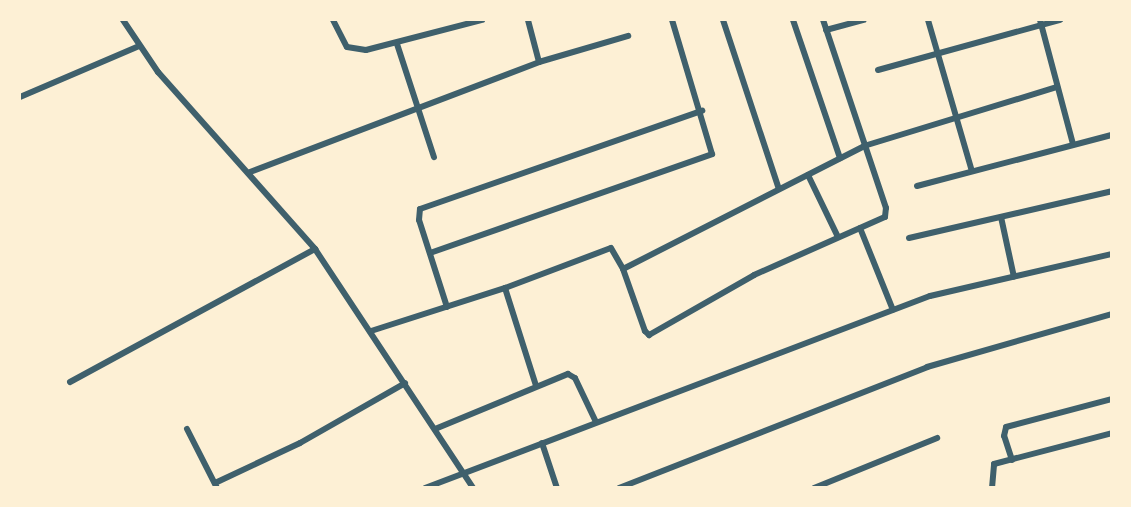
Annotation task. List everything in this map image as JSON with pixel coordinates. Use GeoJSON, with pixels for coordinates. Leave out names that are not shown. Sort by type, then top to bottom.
{"type":"FeatureCollection","features":[{"type":"Feature","properties":{"kind":"street"},"geometry":{"type":"LineString","coordinates":[[123,20],[158,72],[250,172],[315,249],[474,488]]}},
{"type":"Feature","properties":{"kind":"street"},"geometry":{"type":"LineString","coordinates":[[333,20],[347,47],[366,50],[397,44],[482,20]]}},
{"type":"Feature","properties":{"kind":"street"},"geometry":{"type":"LineString","coordinates":[[528,20],[539,62]]}},
{"type":"Feature","properties":{"kind":"street"},"geometry":{"type":"LineString","coordinates":[[430,253],[708,157],[713,147],[672,20]]}},
{"type":"Feature","properties":{"kind":"street"},"geometry":{"type":"LineString","coordinates":[[723,20],[779,189]]}},
{"type":"Feature","properties":{"kind":"street"},"geometry":{"type":"LineString","coordinates":[[793,20],[840,158]]}},
{"type":"Feature","properties":{"kind":"street"},"geometry":{"type":"LineString","coordinates":[[371,331],[505,288],[611,248],[623,269],[645,332],[649,335],[754,275],[860,228],[886,213],[823,20]]}},
{"type":"Feature","properties":{"kind":"street"},"geometry":{"type":"LineString","coordinates":[[826,30],[864,20]]}},
{"type":"Feature","properties":{"kind":"street"},"geometry":{"type":"LineString","coordinates":[[927,20],[972,171]]}},
{"type":"Feature","properties":{"kind":"street"},"geometry":{"type":"LineString","coordinates":[[878,70],[1041,23],[1060,20]]}},
{"type":"Feature","properties":{"kind":"street"},"geometry":{"type":"LineString","coordinates":[[1041,23],[1073,144]]}},
{"type":"Feature","properties":{"kind":"street"},"geometry":{"type":"LineString","coordinates":[[250,172],[539,62],[628,36]]}},
{"type":"Feature","properties":{"kind":"street"},"geometry":{"type":"LineString","coordinates":[[397,44],[416,108],[434,157]]}},
{"type":"Feature","properties":{"kind":"street"},"geometry":{"type":"LineString","coordinates":[[20,97],[139,46]]}},
{"type":"Feature","properties":{"kind":"street"},"geometry":{"type":"LineString","coordinates":[[623,269],[864,146],[1057,87]]}},
{"type":"Feature","properties":{"kind":"street"},"geometry":{"type":"LineString","coordinates":[[447,307],[418,214],[424,207],[702,111]]}},
{"type":"Feature","properties":{"kind":"street"},"geometry":{"type":"LineString","coordinates":[[917,186],[1112,135]]}},
{"type":"Feature","properties":{"kind":"street"},"geometry":{"type":"LineString","coordinates":[[808,175],[838,237]]}},
{"type":"Feature","properties":{"kind":"street"},"geometry":{"type":"LineString","coordinates":[[909,238],[1112,191]]}},
{"type":"Feature","properties":{"kind":"street"},"geometry":{"type":"LineString","coordinates":[[1001,217],[1014,277]]}},
{"type":"Feature","properties":{"kind":"street"},"geometry":{"type":"LineString","coordinates":[[860,228],[893,310]]}},
{"type":"Feature","properties":{"kind":"street"},"geometry":{"type":"LineString","coordinates":[[70,382],[315,249]]}},
{"type":"Feature","properties":{"kind":"street"},"geometry":{"type":"LineString","coordinates":[[425,488],[930,296],[1112,254]]}},
{"type":"Feature","properties":{"kind":"street"},"geometry":{"type":"LineString","coordinates":[[505,288],[536,386]]}},
{"type":"Feature","properties":{"kind":"street"},"geometry":{"type":"LineString","coordinates":[[619,488],[927,367],[1112,314]]}},
{"type":"Feature","properties":{"kind":"street"},"geometry":{"type":"LineString","coordinates":[[435,429],[564,374],[573,375],[596,422]]}},
{"type":"Feature","properties":{"kind":"street"},"geometry":{"type":"LineString","coordinates":[[187,429],[216,485],[300,443],[405,383]]}},
{"type":"Feature","properties":{"kind":"street"},"geometry":{"type":"LineString","coordinates":[[1012,460],[1004,436],[1006,427],[1112,399]]}},
{"type":"Feature","properties":{"kind":"street"},"geometry":{"type":"LineString","coordinates":[[992,488],[992,466],[1112,433]]}},
{"type":"Feature","properties":{"kind":"street"},"geometry":{"type":"LineString","coordinates":[[814,488],[937,438]]}},
{"type":"Feature","properties":{"kind":"street"},"geometry":{"type":"LineString","coordinates":[[542,443],[557,488]]}}]}
